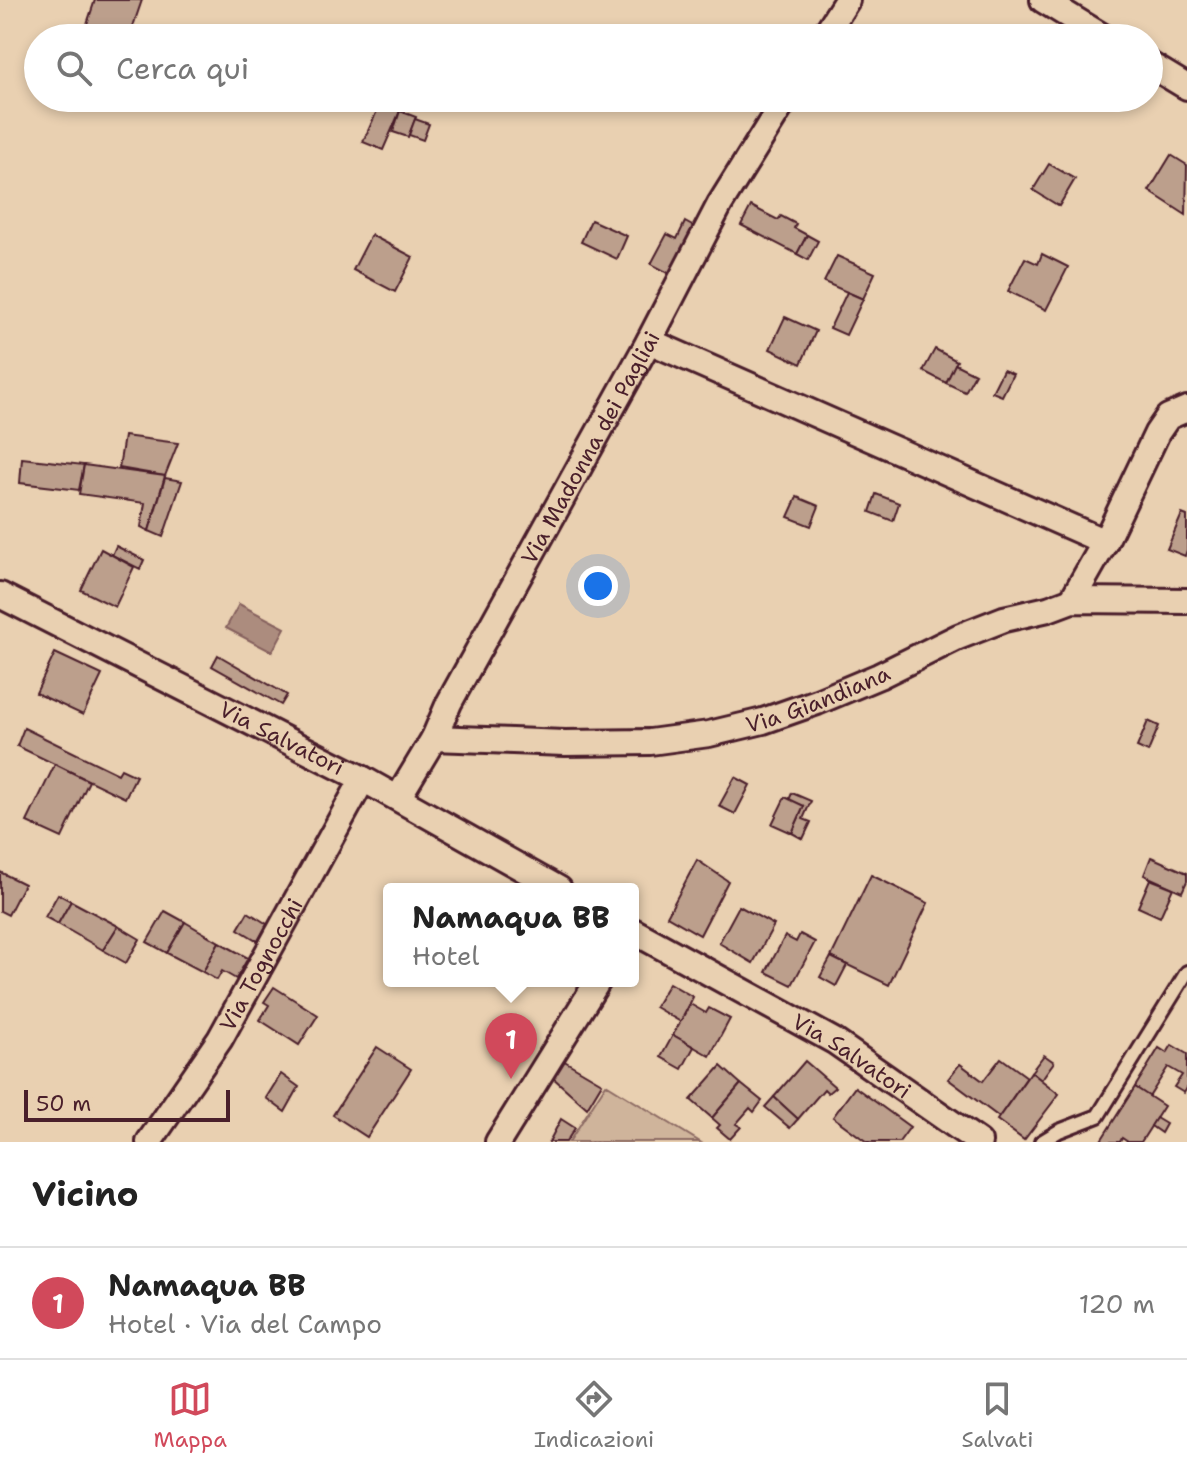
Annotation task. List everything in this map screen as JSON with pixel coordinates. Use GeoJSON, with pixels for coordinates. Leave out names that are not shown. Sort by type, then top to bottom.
{"type":"FeatureCollection","features":[{"type":"Feature","properties":{"kind":"street"},"geometry":{"type":"LineString","coordinates":[[832,24],[847,0]]}},
{"type":"Feature","properties":{"kind":"street"},"geometry":{"type":"LineString","coordinates":[[1043,0],[1082,24]]}},
{"type":"Feature","properties":{"kind":"street"},"geometry":{"type":"LineString","coordinates":[[1163,72],[1187,87]]}},
{"type":"Feature","properties":{"kind":"street","name":"Via Madonna dei Pagliai"},"geometry":{"type":"LineString","coordinates":[[398,798],[434,738],[449,703],[649,341],[720,204],[777,112]]}},
{"type":"Feature","properties":{"kind":"street"},"geometry":{"type":"LineString","coordinates":[[649,341],[1105,542]]}},
{"type":"Feature","properties":{"kind":"street"},"geometry":{"type":"LineString","coordinates":[[1072,600],[1105,542],[1157,433],[1168,417],[1187,409]]}},
{"type":"Feature","properties":{"kind":"street","name":"Via Salvatori"},"geometry":{"type":"LineString","coordinates":[[0,595],[363,779],[548,883]]}},
{"type":"Feature","properties":{"kind":"street","name":"Via Giandiana"},"geometry":{"type":"LineString","coordinates":[[434,738],[565,743],[650,742],[709,734],[763,721],[817,702],[958,637],[1004,619],[1072,600],[1187,601]]}},
{"type":"Feature","properties":{"kind":"street","name":"Via Tognocchi"},"geometry":{"type":"LineString","coordinates":[[149,1142],[220,1039],[363,779]]}},
{"type":"Feature","properties":{"kind":"street","name":"Via Salvatori"},"geometry":{"type":"LineString","coordinates":[[639,934],[834,1041],[979,1142]]}},
{"type":"Feature","properties":{"kind":"street"},"geometry":{"type":"LineString","coordinates":[[498,1142],[594,987]]}},
{"type":"Feature","properties":{"kind":"lane"},"geometry":{"type":"LineString","coordinates":[[1041,1142],[1059,1131],[1098,1116],[1187,972]]}},
{"type":"Feature","properties":{"kind":"shaded area"},"geometry":{"type":"Polygon","coordinates":[[[239,604],[285,628],[272,652],[226,628],[239,604]]]}},
{"type":"Feature","properties":{"kind":"shaded area"},"geometry":{"type":"Polygon","coordinates":[[[606,1084],[700,1142],[569,1142],[606,1084]]]}},
{"type":"Feature","properties":{"kind":"building"},"geometry":{"type":"Polygon","coordinates":[[[95,0],[142,0],[134,24],[87,24],[95,0]]]}},
{"type":"Feature","properties":{"kind":"building"},"geometry":{"type":"Polygon","coordinates":[[[376,112],[400,112],[383,150],[363,142],[376,112]]]}},
{"type":"Feature","properties":{"kind":"building"},"geometry":{"type":"Polygon","coordinates":[[[400,112],[416,117],[408,137],[393,132],[400,112]]]}},
{"type":"Feature","properties":{"kind":"building"},"geometry":{"type":"Polygon","coordinates":[[[415,119],[429,124],[423,140],[409,135],[415,119]]]}},
{"type":"Feature","properties":{"kind":"building"},"geometry":{"type":"Polygon","coordinates":[[[1171,155],[1187,165],[1186,215],[1149,191],[1171,155]]]}},
{"type":"Feature","properties":{"kind":"building"},"geometry":{"type":"Polygon","coordinates":[[[1049,164],[1075,179],[1059,206],[1033,190],[1049,164]]]}},
{"type":"Feature","properties":{"kind":"building"},"geometry":{"type":"Polygon","coordinates":[[[751,206],[778,220],[781,216],[807,235],[797,254],[741,225],[751,206]]]}},
{"type":"Feature","properties":{"kind":"building"},"geometry":{"type":"Polygon","coordinates":[[[591,220],[627,236],[617,259],[581,242],[591,220]]]}},
{"type":"Feature","properties":{"kind":"building"},"geometry":{"type":"Polygon","coordinates":[[[685,222],[703,232],[678,278],[651,264],[667,234],[677,239],[685,222]]]}},
{"type":"Feature","properties":{"kind":"building"},"geometry":{"type":"Polygon","coordinates":[[[371,235],[413,257],[395,292],[353,270],[371,235]]]}},
{"type":"Feature","properties":{"kind":"building"},"geometry":{"type":"Polygon","coordinates":[[[807,235],[818,241],[808,260],[797,254],[807,235]]]}},
{"type":"Feature","properties":{"kind":"building"},"geometry":{"type":"Polygon","coordinates":[[[1042,254],[1068,267],[1046,310],[1008,291],[1025,258],[1038,264],[1042,254]]]}},
{"type":"Feature","properties":{"kind":"building"},"geometry":{"type":"Polygon","coordinates":[[[837,256],[875,273],[863,299],[824,282],[837,256]]]}},
{"type":"Feature","properties":{"kind":"building"},"geometry":{"type":"Polygon","coordinates":[[[847,292],[863,299],[846,335],[830,328],[847,292]]]}},
{"type":"Feature","properties":{"kind":"building"},"geometry":{"type":"Polygon","coordinates":[[[785,317],[816,331],[801,364],[770,349],[785,317]]]}},
{"type":"Feature","properties":{"kind":"building"},"geometry":{"type":"Polygon","coordinates":[[[935,349],[957,361],[946,383],[923,371],[935,349]]]}},
{"type":"Feature","properties":{"kind":"building"},"geometry":{"type":"Polygon","coordinates":[[[955,364],[975,374],[965,392],[946,383],[955,364]]]}},
{"type":"Feature","properties":{"kind":"building"},"geometry":{"type":"Polygon","coordinates":[[[1003,370],[1013,374],[1002,396],[992,392],[1003,370]]]}},
{"type":"Feature","properties":{"kind":"building"},"geometry":{"type":"Polygon","coordinates":[[[124,436],[178,443],[165,476],[119,468],[124,436]]]}},
{"type":"Feature","properties":{"kind":"building"},"geometry":{"type":"Polygon","coordinates":[[[22,458],[84,465],[79,490],[20,483],[22,458]]]}},
{"type":"Feature","properties":{"kind":"building"},"geometry":{"type":"Polygon","coordinates":[[[84,465],[165,476],[149,531],[141,527],[145,503],[79,494],[84,465]]]}},
{"type":"Feature","properties":{"kind":"building"},"geometry":{"type":"Polygon","coordinates":[[[165,478],[182,481],[163,537],[149,531],[165,478]]]}},
{"type":"Feature","properties":{"kind":"building"},"geometry":{"type":"Polygon","coordinates":[[[876,494],[899,503],[893,521],[870,512],[876,494]]]}},
{"type":"Feature","properties":{"kind":"building"},"geometry":{"type":"Polygon","coordinates":[[[797,497],[819,506],[811,526],[788,517],[797,497]]]}},
{"type":"Feature","properties":{"kind":"building"},"geometry":{"type":"Polygon","coordinates":[[[1182,514],[1187,516],[1185,556],[1167,549],[1182,514]]]}},
{"type":"Feature","properties":{"kind":"building"},"geometry":{"type":"Polygon","coordinates":[[[116,546],[144,560],[140,569],[112,555],[116,546]]]}},
{"type":"Feature","properties":{"kind":"building"},"geometry":{"type":"Polygon","coordinates":[[[101,549],[134,567],[115,607],[81,590],[101,549]]]}},
{"type":"Feature","properties":{"kind":"building"},"geometry":{"type":"Polygon","coordinates":[[[55,653],[102,675],[83,715],[36,693],[55,653]]]}},
{"type":"Feature","properties":{"kind":"building"},"geometry":{"type":"Polygon","coordinates":[[[218,655],[287,695],[281,705],[212,666],[218,655]]]}},
{"type":"Feature","properties":{"kind":"building"},"geometry":{"type":"Polygon","coordinates":[[[1148,721],[1159,726],[1148,752],[1137,747],[1148,721]]]}},
{"type":"Feature","properties":{"kind":"building"},"geometry":{"type":"Polygon","coordinates":[[[24,728],[118,774],[121,769],[136,776],[125,798],[17,746],[24,728]]]}},
{"type":"Feature","properties":{"kind":"building"},"geometry":{"type":"Polygon","coordinates":[[[55,764],[89,781],[62,838],[27,822],[55,764]]]}},
{"type":"Feature","properties":{"kind":"building"},"geometry":{"type":"Polygon","coordinates":[[[735,777],[750,785],[735,814],[719,806],[735,777]]]}},
{"type":"Feature","properties":{"kind":"building"},"geometry":{"type":"Polygon","coordinates":[[[792,793],[811,801],[803,819],[811,822],[803,839],[792,833],[804,806],[789,800],[792,793]]]}},
{"type":"Feature","properties":{"kind":"building"},"geometry":{"type":"Polygon","coordinates":[[[785,797],[804,806],[792,833],[772,824],[785,797]]]}},
{"type":"Feature","properties":{"kind":"building"},"geometry":{"type":"Polygon","coordinates":[[[1151,857],[1187,873],[1182,892],[1144,875],[1151,857]]]}},
{"type":"Feature","properties":{"kind":"building"},"geometry":{"type":"Polygon","coordinates":[[[697,860],[728,881],[700,935],[667,916],[697,860]]]}},
{"type":"Feature","properties":{"kind":"building"},"geometry":{"type":"Polygon","coordinates":[[[0,872],[24,884],[8,915],[0,911],[0,872]]]}},
{"type":"Feature","properties":{"kind":"building"},"geometry":{"type":"Polygon","coordinates":[[[871,875],[928,903],[889,985],[831,957],[871,875]]]}},
{"type":"Feature","properties":{"kind":"building"},"geometry":{"type":"Polygon","coordinates":[[[1150,879],[1173,888],[1160,917],[1138,907],[1150,879]]]}},
{"type":"Feature","properties":{"kind":"building"},"geometry":{"type":"Polygon","coordinates":[[[58,894],[71,901],[58,924],[45,917],[58,894]]]}},
{"type":"Feature","properties":{"kind":"building"},"geometry":{"type":"Polygon","coordinates":[[[71,901],[118,926],[103,950],[58,924],[71,901]]]}},
{"type":"Feature","properties":{"kind":"building"},"geometry":{"type":"Polygon","coordinates":[[[739,906],[774,925],[753,963],[719,943],[739,906]]]}},
{"type":"Feature","properties":{"kind":"building"},"geometry":{"type":"Polygon","coordinates":[[[165,911],[185,922],[167,953],[147,942],[165,911]]]}},
{"type":"Feature","properties":{"kind":"building"},"geometry":{"type":"Polygon","coordinates":[[[248,912],[267,924],[258,941],[238,929],[248,912]]]}},
{"type":"Feature","properties":{"kind":"building"},"geometry":{"type":"Polygon","coordinates":[[[185,922],[219,942],[203,972],[167,953],[185,922]]]}},
{"type":"Feature","properties":{"kind":"building"},"geometry":{"type":"Polygon","coordinates":[[[118,926],[140,939],[126,963],[103,950],[118,926]]]}},
{"type":"Feature","properties":{"kind":"building"},"geometry":{"type":"Polygon","coordinates":[[[800,934],[815,942],[792,985],[766,972],[785,936],[796,942],[800,934]]]}},
{"type":"Feature","properties":{"kind":"building"},"geometry":{"type":"Polygon","coordinates":[[[219,942],[248,958],[236,979],[222,971],[217,980],[203,972],[219,942]]]}},
{"type":"Feature","properties":{"kind":"building"},"geometry":{"type":"Polygon","coordinates":[[[831,957],[847,965],[836,986],[820,977],[831,957]]]}},
{"type":"Feature","properties":{"kind":"building"},"geometry":{"type":"Polygon","coordinates":[[[669,983],[693,997],[681,1022],[655,1007],[669,983]]]}},
{"type":"Feature","properties":{"kind":"building"},"geometry":{"type":"Polygon","coordinates":[[[274,987],[318,1015],[299,1045],[260,1020],[269,1005],[264,1002],[274,987]]]}},
{"type":"Feature","properties":{"kind":"building"},"geometry":{"type":"Polygon","coordinates":[[[690,1004],[706,1013],[709,1008],[730,1019],[710,1056],[673,1035],[690,1004]]]}},
{"type":"Feature","properties":{"kind":"building"},"geometry":{"type":"Polygon","coordinates":[[[673,1035],[694,1047],[682,1069],[661,1057],[673,1035]]]}},
{"type":"Feature","properties":{"kind":"building"},"geometry":{"type":"Polygon","coordinates":[[[1172,1045],[1187,1054],[1187,1088],[1184,1093],[1174,1087],[1182,1075],[1168,1067],[1149,1097],[1135,1087],[1159,1048],[1167,1053],[1172,1045]]]}},
{"type":"Feature","properties":{"kind":"building"},"geometry":{"type":"Polygon","coordinates":[[[377,1047],[411,1069],[367,1137],[333,1115],[377,1047]]]}},
{"type":"Feature","properties":{"kind":"building"},"geometry":{"type":"Polygon","coordinates":[[[1044,1055],[1054,1062],[1041,1080],[1031,1072],[1044,1055]]]}},
{"type":"Feature","properties":{"kind":"building"},"geometry":{"type":"Polygon","coordinates":[[[1001,1058],[1027,1077],[999,1117],[948,1079],[960,1064],[983,1081],[1001,1058]]]}},
{"type":"Feature","properties":{"kind":"building"},"geometry":{"type":"Polygon","coordinates":[[[561,1059],[602,1083],[587,1108],[551,1076],[561,1059]]]}},
{"type":"Feature","properties":{"kind":"building"},"geometry":{"type":"Polygon","coordinates":[[[805,1061],[835,1087],[828,1093],[824,1089],[798,1119],[774,1097],[805,1061]]]}},
{"type":"Feature","properties":{"kind":"building"},"geometry":{"type":"Polygon","coordinates":[[[721,1066],[741,1084],[712,1118],[691,1100],[721,1066]]]}},
{"type":"Feature","properties":{"kind":"building"},"geometry":{"type":"Polygon","coordinates":[[[1031,1072],[1059,1094],[1024,1140],[997,1120],[1031,1072]]]}},
{"type":"Feature","properties":{"kind":"building"},"geometry":{"type":"Polygon","coordinates":[[[281,1074],[299,1087],[285,1112],[266,1098],[281,1074]]]}},
{"type":"Feature","properties":{"kind":"building"},"geometry":{"type":"Polygon","coordinates":[[[741,1084],[762,1101],[754,1112],[750,1108],[736,1124],[741,1127],[730,1139],[717,1128],[720,1125],[712,1118],[741,1084]]]}},
{"type":"Feature","properties":{"kind":"building"},"geometry":{"type":"Polygon","coordinates":[[[855,1087],[910,1127],[899,1142],[867,1142],[833,1117],[855,1087]]]}},
{"type":"Feature","properties":{"kind":"building"},"geometry":{"type":"Polygon","coordinates":[[[1135,1087],[1164,1106],[1141,1142],[1128,1142],[1122,1138],[1120,1142],[1100,1142],[1135,1087]]]}},
{"type":"Feature","properties":{"kind":"building"},"geometry":{"type":"Polygon","coordinates":[[[774,1097],[798,1119],[790,1128],[765,1107],[774,1097]]]}},
{"type":"Feature","properties":{"kind":"building"},"geometry":{"type":"Polygon","coordinates":[[[1156,1118],[1166,1124],[1161,1133],[1151,1126],[1156,1118]]]}},
{"type":"Feature","properties":{"kind":"building"},"geometry":{"type":"Polygon","coordinates":[[[561,1119],[575,1128],[566,1142],[549,1142],[561,1119]]]}},
{"type":"Feature","properties":{"kind":"place","name":"Namaqua BB"},"geometry":{"type":"Point","coordinates":[511,1079]}}]}
